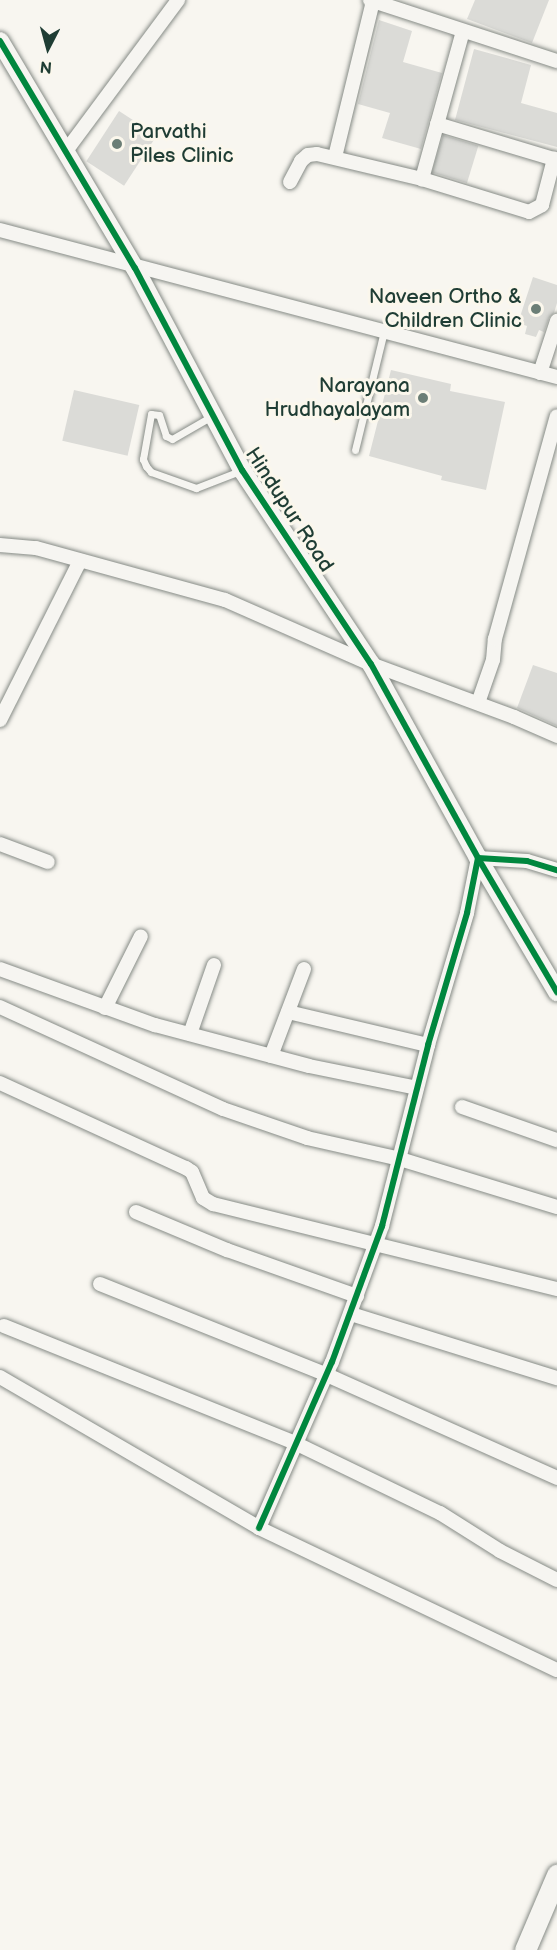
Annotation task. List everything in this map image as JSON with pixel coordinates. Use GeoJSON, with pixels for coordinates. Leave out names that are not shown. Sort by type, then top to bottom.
{"type":"FeatureCollection","features":[{"type":"Feature","properties":{"kind":"main road"},"geometry":{"type":"LineString","coordinates":[[525,1950],[557,1875]]}},
{"type":"Feature","properties":{"kind":"street"},"geometry":{"type":"LineString","coordinates":[[66,151],[178,0]]}},
{"type":"Feature","properties":{"kind":"street"},"geometry":{"type":"LineString","coordinates":[[334,158],[371,1],[557,61]]}},
{"type":"Feature","properties":{"kind":"street"},"geometry":{"type":"LineString","coordinates":[[422,179],[463,31]]}},
{"type":"Feature","properties":{"kind":"street","name":"Hindupur Road"},"geometry":{"type":"LineString","coordinates":[[1,44],[135,268],[242,470],[371,664],[478,858],[557,992]]}},
{"type":"Feature","properties":{"kind":"street"},"geometry":{"type":"LineString","coordinates":[[290,182],[301,160],[308,155],[334,158],[422,179],[529,212],[542,205],[556,160],[437,124]]}},
{"type":"Feature","properties":{"kind":"street"},"geometry":{"type":"LineString","coordinates":[[0,230],[135,268],[557,377]]}},
{"type":"Feature","properties":{"kind":"street"},"geometry":{"type":"LineString","coordinates":[[540,373],[557,321]]}},
{"type":"Feature","properties":{"kind":"street"},"geometry":{"type":"LineString","coordinates":[[478,703],[493,660],[495,639],[557,416]]}},
{"type":"Feature","properties":{"kind":"street"},"geometry":{"type":"LineString","coordinates":[[0,544],[36,548],[225,600],[371,664],[478,703],[557,736]]}},
{"type":"Feature","properties":{"kind":"street"},"geometry":{"type":"LineString","coordinates":[[0,720],[80,561]]}},
{"type":"Feature","properties":{"kind":"street"},"geometry":{"type":"LineString","coordinates":[[0,844],[48,862]]}},
{"type":"Feature","properties":{"kind":"street"},"geometry":{"type":"LineString","coordinates":[[260,1528],[327,1375],[376,1244],[428,1045],[467,913],[478,858],[527,861],[557,870]]}},
{"type":"Feature","properties":{"kind":"street"},"geometry":{"type":"LineString","coordinates":[[105,1008],[141,936]]}},
{"type":"Feature","properties":{"kind":"street"},"geometry":{"type":"LineString","coordinates":[[190,1034],[214,964]]}},
{"type":"Feature","properties":{"kind":"street"},"geometry":{"type":"LineString","coordinates":[[0,969],[105,1008],[190,1034],[272,1056],[417,1088]]}},
{"type":"Feature","properties":{"kind":"street"},"geometry":{"type":"LineString","coordinates":[[272,1056],[303,969]]}},
{"type":"Feature","properties":{"kind":"street"},"geometry":{"type":"LineString","coordinates":[[0,1006],[223,1109],[307,1138],[400,1159],[557,1207]]}},
{"type":"Feature","properties":{"kind":"street"},"geometry":{"type":"LineString","coordinates":[[288,1011],[428,1045]]}},
{"type":"Feature","properties":{"kind":"street"},"geometry":{"type":"LineString","coordinates":[[0,1083],[186,1168],[192,1172],[208,1202],[557,1289]]}},
{"type":"Feature","properties":{"kind":"street"},"geometry":{"type":"LineString","coordinates":[[462,1107],[557,1140]]}},
{"type":"Feature","properties":{"kind":"street"},"geometry":{"type":"LineString","coordinates":[[136,1212],[227,1250],[357,1296]]}},
{"type":"Feature","properties":{"kind":"street"},"geometry":{"type":"LineString","coordinates":[[100,1284],[327,1375],[557,1478]]}},
{"type":"Feature","properties":{"kind":"street"},"geometry":{"type":"LineString","coordinates":[[351,1314],[557,1378]]}},
{"type":"Feature","properties":{"kind":"street"},"geometry":{"type":"LineString","coordinates":[[4,1326],[297,1443],[440,1514],[500,1551],[557,1580]]}},
{"type":"Feature","properties":{"kind":"street"},"geometry":{"type":"LineString","coordinates":[[0,1377],[260,1528],[557,1670]]}},
{"type":"Feature","properties":{"kind":"lane"},"geometry":{"type":"LineString","coordinates":[[355,450],[384,331]]}},
{"type":"Feature","properties":{"kind":"lane"},"geometry":{"type":"LineString","coordinates":[[212,416],[172,440],[166,436],[159,415],[151,414],[143,459],[146,466],[151,472],[196,488],[242,470]]}},
{"type":"Feature","properties":{"kind":"building"},"geometry":{"type":"Polygon","coordinates":[[[475,0],[549,0],[532,43],[467,19],[475,0]]]}},
{"type":"Feature","properties":{"kind":"building"},"geometry":{"type":"Polygon","coordinates":[[[379,20],[412,31],[403,62],[442,73],[421,149],[382,138],[390,113],[358,104],[379,20]]]}},
{"type":"Feature","properties":{"kind":"building"},"geometry":{"type":"Polygon","coordinates":[[[474,49],[531,65],[521,103],[557,113],[557,147],[455,120],[474,49]]]}},
{"type":"Feature","properties":{"kind":"building"},"geometry":{"type":"Polygon","coordinates":[[[119,111],[157,136],[124,186],[86,161],[119,111]]]}},
{"type":"Feature","properties":{"kind":"building"},"geometry":{"type":"Polygon","coordinates":[[[443,135],[478,146],[467,183],[432,172],[443,135]]]}},
{"type":"Feature","properties":{"kind":"building"},"geometry":{"type":"Polygon","coordinates":[[[533,277],[557,285],[557,303],[554,313],[549,318],[544,332],[539,330],[536,337],[525,334],[527,326],[518,323],[533,277]]]}},
{"type":"Feature","properties":{"kind":"building"},"geometry":{"type":"Polygon","coordinates":[[[391,370],[451,384],[450,391],[505,402],[486,490],[441,480],[442,476],[369,456],[391,370]]]}},
{"type":"Feature","properties":{"kind":"building"},"geometry":{"type":"Polygon","coordinates":[[[74,390],[139,405],[128,456],[62,441],[74,390]]]}},
{"type":"Feature","properties":{"kind":"building"},"geometry":{"type":"Polygon","coordinates":[[[533,665],[557,673],[557,726],[517,708],[533,665]]]}},
{"type":"Feature","properties":{"kind":"cycle path"},"geometry":{"type":"LineString","coordinates":[[0,41],[135,268],[242,470],[371,664],[478,858],[557,992]]}},
{"type":"Feature","properties":{"kind":"cycle path"},"geometry":{"type":"LineString","coordinates":[[259,1528],[332,1362],[382,1226],[428,1045],[467,913],[478,858],[527,861],[557,870]]}},
{"type":"Feature","properties":{"kind":"place","name":"Parvathi Piles Clinic"},"geometry":{"type":"Point","coordinates":[117,144]}},
{"type":"Feature","properties":{"kind":"place","name":"Naveen Ortho & Children Clinic"},"geometry":{"type":"Point","coordinates":[536,309]}},
{"type":"Feature","properties":{"kind":"place","name":"Narayana Hrudhayalayam"},"geometry":{"type":"Point","coordinates":[423,398]}}]}
